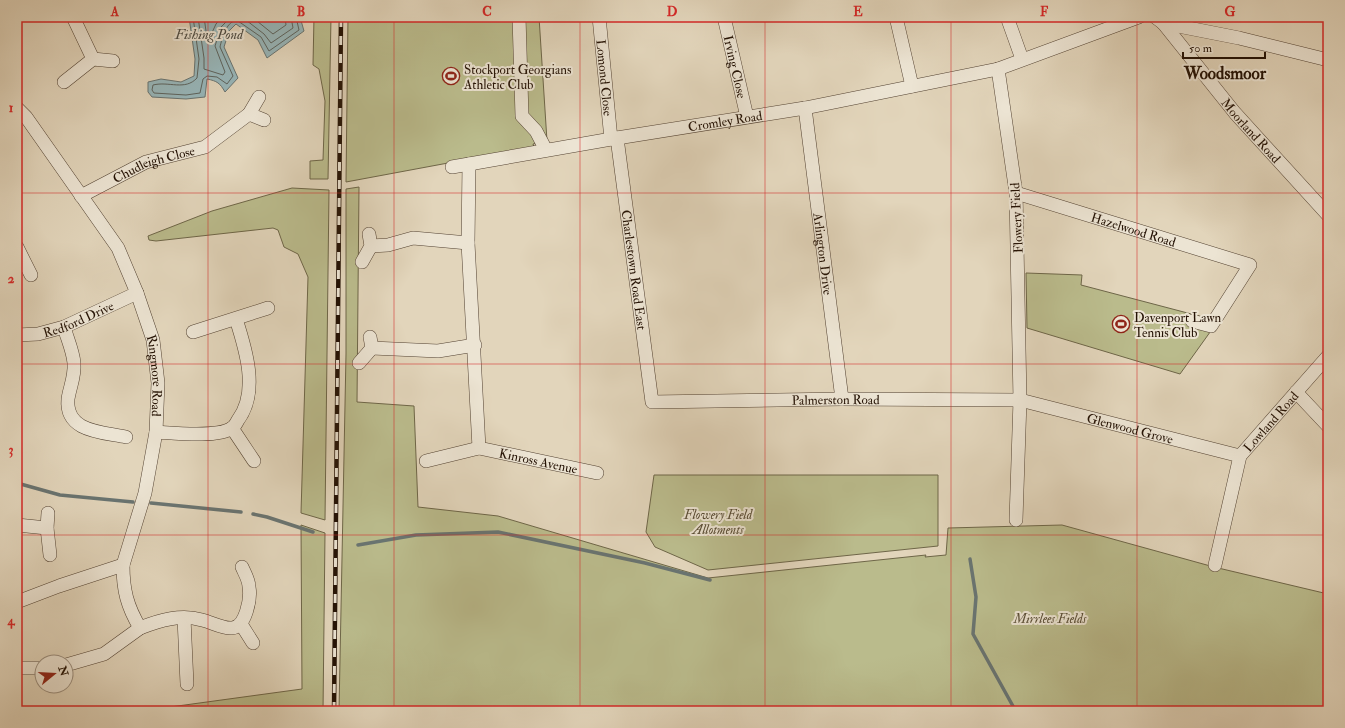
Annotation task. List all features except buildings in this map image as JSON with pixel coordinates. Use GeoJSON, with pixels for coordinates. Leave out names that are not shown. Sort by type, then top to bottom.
{"type":"FeatureCollection","features":[{"type":"Feature","properties":{"kind":"street"},"geometry":{"type":"LineString","coordinates":[[73,17],[93,59]]}},
{"type":"Feature","properties":{"kind":"street"},"geometry":{"type":"LineString","coordinates":[[519,17],[522,116],[536,131],[546,150]]}},
{"type":"Feature","properties":{"kind":"street","name":"Lomond Close"},"geometry":{"type":"LineString","coordinates":[[599,17],[614,138]]}},
{"type":"Feature","properties":{"kind":"street","name":"Irving Close"},"geometry":{"type":"LineString","coordinates":[[724,17],[747,117]]}},
{"type":"Feature","properties":{"kind":"street"},"geometry":{"type":"LineString","coordinates":[[896,17],[912,86]]}},
{"type":"Feature","properties":{"kind":"street"},"geometry":{"type":"LineString","coordinates":[[1007,17],[1022,59]]}},
{"type":"Feature","properties":{"kind":"street"},"geometry":{"type":"LineString","coordinates":[[998,69],[1139,17]]}},
{"type":"Feature","properties":{"kind":"street"},"geometry":{"type":"LineString","coordinates":[[1159,20],[1328,60]]}},
{"type":"Feature","properties":{"kind":"street","name":"Moorland Road"},"geometry":{"type":"LineString","coordinates":[[1159,20],[1235,113],[1328,215]]}},
{"type":"Feature","properties":{"kind":"street"},"geometry":{"type":"LineString","coordinates":[[64,82],[93,59],[113,61]]}},
{"type":"Feature","properties":{"kind":"street","name":"Cromley Road"},"geometry":{"type":"LineString","coordinates":[[452,167],[614,138],[805,108],[998,69]]}},
{"type":"Feature","properties":{"kind":"street","name":"Flowery Field"},"geometry":{"type":"LineString","coordinates":[[998,69],[1016,192],[1020,400],[1016,520]]}},
{"type":"Feature","properties":{"kind":"street","name":"Chudleigh Close"},"geometry":{"type":"LineString","coordinates":[[81,196],[146,162],[205,147],[249,114],[259,97]]}},
{"type":"Feature","properties":{"kind":"street","name":"Arlington Drive"},"geometry":{"type":"LineString","coordinates":[[805,108],[842,399]]}},
{"type":"Feature","properties":{"kind":"street"},"geometry":{"type":"LineString","coordinates":[[249,114],[264,120]]}},
{"type":"Feature","properties":{"kind":"street","name":"Ringmore Road"},"geometry":{"type":"LineString","coordinates":[[20,116],[81,196],[118,248],[137,293],[153,340],[158,383],[156,432],[145,493],[123,565],[123,586],[130,611],[140,628]]}},
{"type":"Feature","properties":{"kind":"street","name":"Charlestown Road East"},"geometry":{"type":"LineString","coordinates":[[614,138],[652,402]]}},
{"type":"Feature","properties":{"kind":"street"},"geometry":{"type":"LineString","coordinates":[[469,164],[468,243],[470,291],[475,345],[479,448]]}},
{"type":"Feature","properties":{"kind":"street","name":"Hazelwood Road"},"geometry":{"type":"LineString","coordinates":[[1016,192],[1250,265],[1211,326],[1192,321]]}},
{"type":"Feature","properties":{"kind":"street"},"geometry":{"type":"LineString","coordinates":[[362,262],[370,240],[388,245],[413,238],[468,243]]}},
{"type":"Feature","properties":{"kind":"street"},"geometry":{"type":"LineString","coordinates":[[17,247],[31,276]]}},
{"type":"Feature","properties":{"kind":"street","name":"Redford Drive"},"geometry":{"type":"LineString","coordinates":[[17,335],[38,334],[64,327],[137,293]]}},
{"type":"Feature","properties":{"kind":"street"},"geometry":{"type":"LineString","coordinates":[[194,332],[236,320],[268,308]]}},
{"type":"Feature","properties":{"kind":"street"},"geometry":{"type":"LineString","coordinates":[[156,432],[208,434],[232,428],[244,412],[249,372],[244,344],[236,320]]}},
{"type":"Feature","properties":{"kind":"street"},"geometry":{"type":"LineString","coordinates":[[64,327],[74,362],[73,382],[68,398],[69,415],[78,425],[92,430],[126,437]]}},
{"type":"Feature","properties":{"kind":"street"},"geometry":{"type":"LineString","coordinates":[[359,363],[371,342],[438,351],[475,345]]}},
{"type":"Feature","properties":{"kind":"street","name":"Lowland Road"},"geometry":{"type":"LineString","coordinates":[[1215,565],[1240,456],[1328,356]]}},
{"type":"Feature","properties":{"kind":"street"},"geometry":{"type":"LineString","coordinates":[[1296,392],[1328,426]]}},
{"type":"Feature","properties":{"kind":"street","name":"Palmerston Road"},"geometry":{"type":"LineString","coordinates":[[652,402],[842,399],[1020,400]]}},
{"type":"Feature","properties":{"kind":"street","name":"Glenwood Grove"},"geometry":{"type":"LineString","coordinates":[[1020,400],[1240,456]]}},
{"type":"Feature","properties":{"kind":"street"},"geometry":{"type":"LineString","coordinates":[[232,428],[254,461]]}},
{"type":"Feature","properties":{"kind":"street","name":"Kinross Avenue"},"geometry":{"type":"LineString","coordinates":[[426,461],[479,448],[597,473]]}},
{"type":"Feature","properties":{"kind":"street"},"geometry":{"type":"LineString","coordinates":[[48,513],[47,528],[50,555]]}},
{"type":"Feature","properties":{"kind":"street"},"geometry":{"type":"LineString","coordinates":[[17,525],[47,528]]}},
{"type":"Feature","properties":{"kind":"street"},"geometry":{"type":"LineString","coordinates":[[17,602],[59,586],[123,565]]}},
{"type":"Feature","properties":{"kind":"street"},"geometry":{"type":"LineString","coordinates":[[74,663],[104,654],[140,628],[156,621],[197,618],[231,628],[241,624],[245,617],[250,589],[242,567]]}},
{"type":"Feature","properties":{"kind":"street"},"geometry":{"type":"LineString","coordinates":[[184,618],[187,684]]}},
{"type":"Feature","properties":{"kind":"street"},"geometry":{"type":"LineString","coordinates":[[241,624],[253,642]]}},
{"type":"Feature","properties":{"kind":"street"},"geometry":{"type":"LineString","coordinates":[[17,668],[34,668]]}},
{"type":"Feature","properties":{"kind":"green space"},"geometry":{"type":"Polygon","coordinates":[[[314,17],[331,17],[328,179],[310,179],[310,161],[323,160],[325,101],[319,69],[313,65],[314,17]]]}},
{"type":"Feature","properties":{"kind":"green space","name":"Stockport Georgians Athletic Club"},"geometry":{"type":"Polygon","coordinates":[[[348,17],[539,17],[547,141],[533,144],[534,147],[346,182],[348,17]]]}},
{"type":"Feature","properties":{"kind":"green space","name":"Mirrlees Fields"},"geometry":{"type":"Polygon","coordinates":[[[359,187],[357,402],[414,406],[418,507],[498,516],[708,578],[926,555],[925,557],[946,555],[948,528],[1062,525],[1214,567],[1328,594],[1328,711],[339,711],[346,354],[346,189],[359,187]]]}},
{"type":"Feature","properties":{"kind":"green space"},"geometry":{"type":"Polygon","coordinates":[[[292,188],[329,190],[325,520],[301,513],[308,277],[298,254],[284,247],[278,230],[273,228],[156,241],[149,240],[148,236],[212,211],[292,188]]]}},
{"type":"Feature","properties":{"kind":"green space","name":"Davenport Lawn Tennis Club"},"geometry":{"type":"Polygon","coordinates":[[[1026,273],[1082,275],[1081,285],[1218,321],[1180,374],[1027,328],[1026,273]]]}},
{"type":"Feature","properties":{"kind":"green space","name":"Flowery Field Allotments"},"geometry":{"type":"Polygon","coordinates":[[[654,475],[938,475],[938,546],[708,570],[655,547],[646,532],[654,475]]]}},
{"type":"Feature","properties":{"kind":"green space"},"geometry":{"type":"Polygon","coordinates":[[[301,525],[325,533],[323,711],[141,711],[302,689],[301,525]]]}},
{"type":"Feature","properties":{"kind":"water","name":"Fishing Pond"},"geometry":{"type":"Polygon","coordinates":[[[189,17],[300,17],[304,31],[267,58],[258,40],[236,24],[229,31],[224,47],[238,78],[225,92],[218,83],[207,79],[205,97],[186,99],[152,97],[148,92],[148,82],[161,79],[181,82],[194,76],[195,59],[189,17]]]}},
{"type":"Feature","properties":{"kind":"waterway"},"geometry":{"type":"LineString","coordinates":[[17,483],[60,495],[133,502]]}},
{"type":"Feature","properties":{"kind":"waterway"},"geometry":{"type":"LineString","coordinates":[[151,503],[241,512]]}},
{"type":"Feature","properties":{"kind":"waterway"},"geometry":{"type":"LineString","coordinates":[[253,514],[313,532]]}},
{"type":"Feature","properties":{"kind":"waterway"},"geometry":{"type":"LineString","coordinates":[[358,545],[416,535],[498,532],[645,563],[710,580]]}},
{"type":"Feature","properties":{"kind":"waterway"},"geometry":{"type":"LineString","coordinates":[[970,559],[976,597],[973,634],[1014,708],[1011,711]]}},
{"type":"Feature","properties":{"kind":"railway"},"geometry":{"type":"LineString","coordinates":[[334,711],[341,17]]}},
{"type":"Feature","properties":{"kind":"place","name":"Stockport Georgians Athletic Club"},"geometry":{"type":"Point","coordinates":[451,76]}},
{"type":"Feature","properties":{"kind":"place","name":"Davenport Lawn Tennis Club"},"geometry":{"type":"Point","coordinates":[1121,324]}},
{"type":"Feature","properties":{"kind":"district","name":"Woodsmoor"},"geometry":{"type":"Point","coordinates":[1225,73]}}]}
